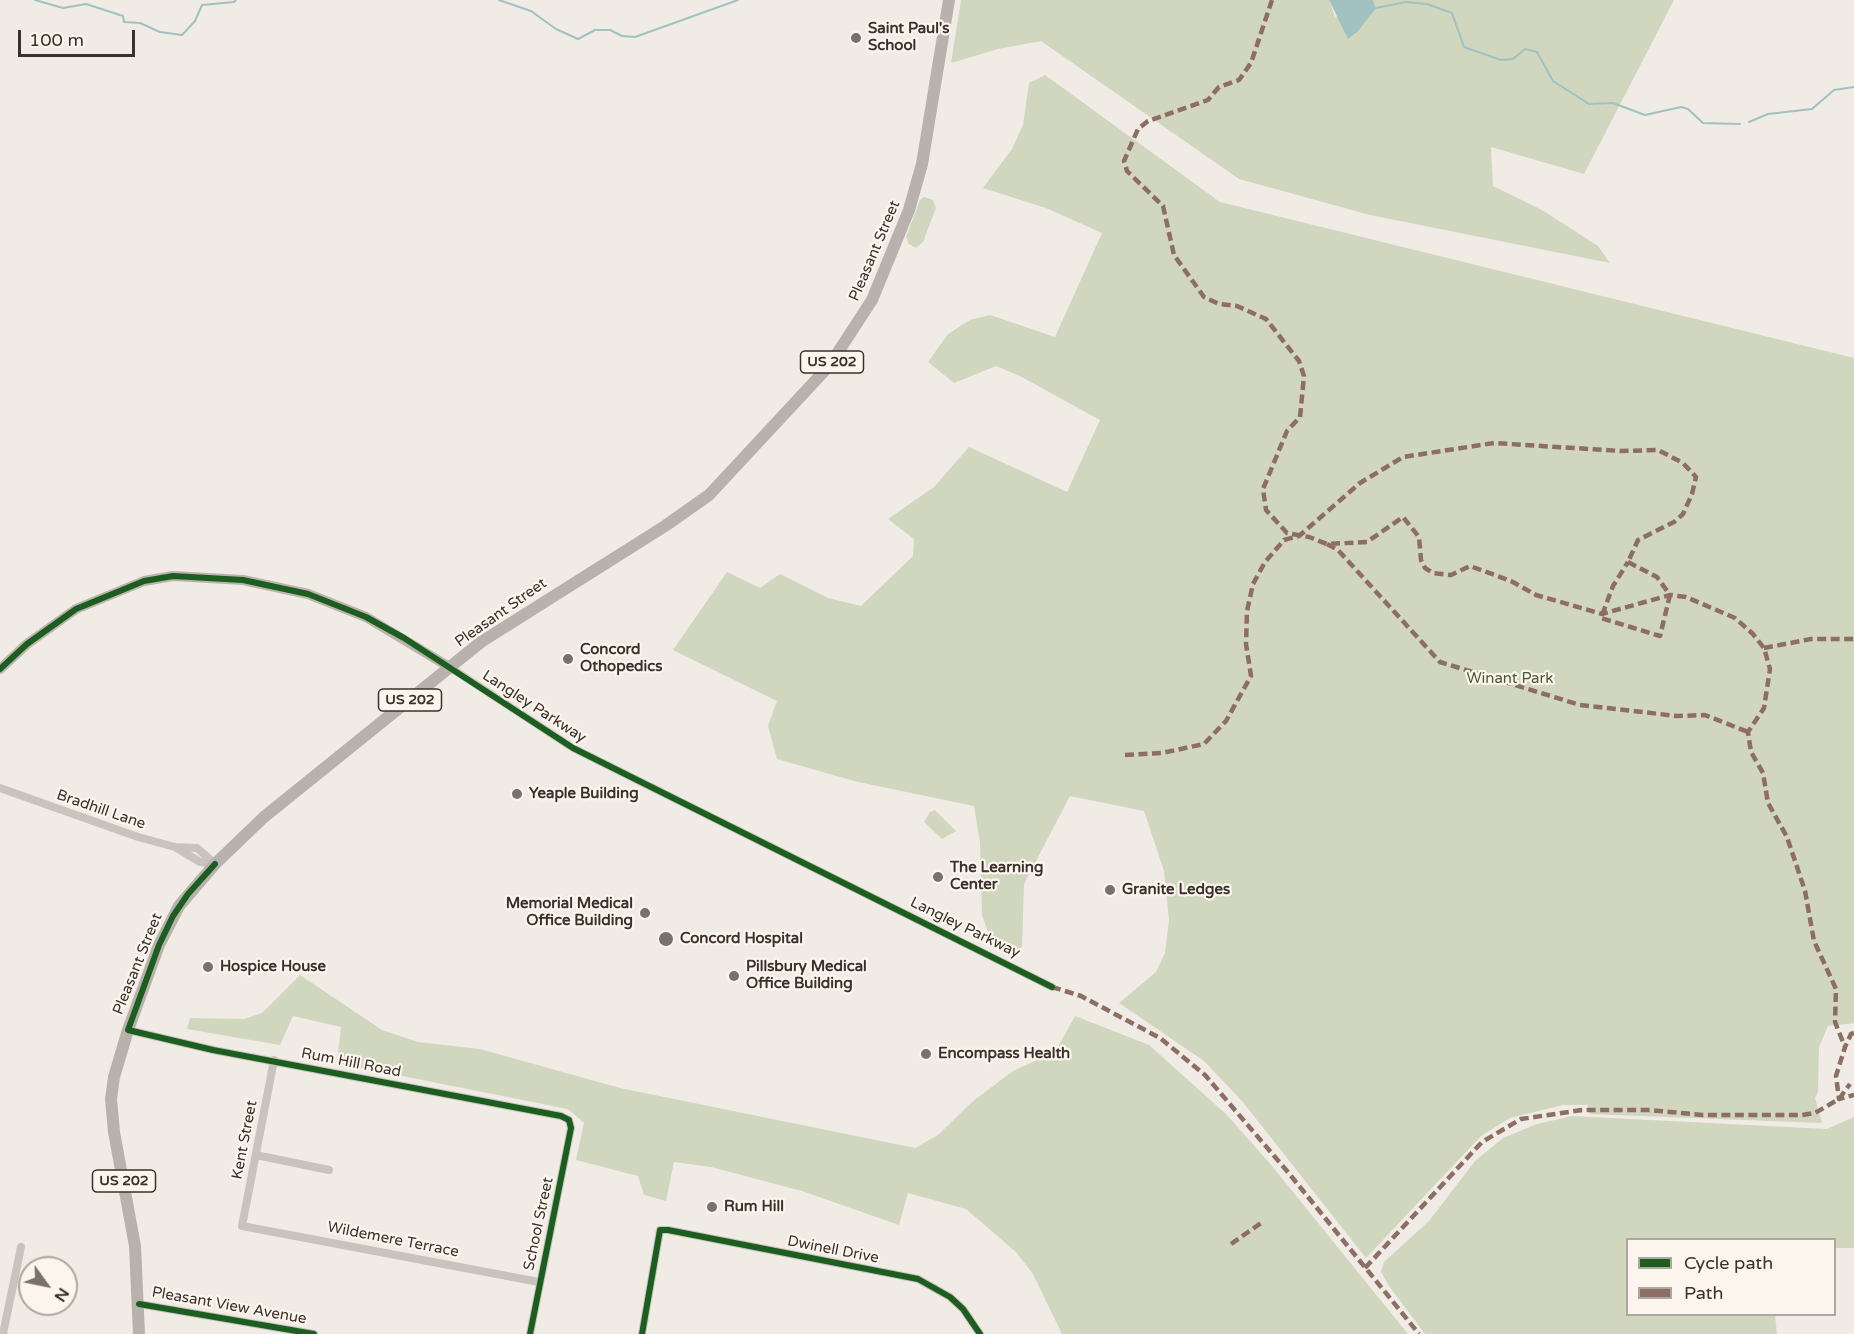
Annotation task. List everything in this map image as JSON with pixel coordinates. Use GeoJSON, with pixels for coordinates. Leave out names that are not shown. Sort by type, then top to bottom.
{"type":"FeatureCollection","features":[{"type":"Feature","properties":{"kind":"main road","name":"Pleasant Street"},"geometry":{"type":"LineString","coordinates":[[139,1334],[134,1238],[114,1132],[111,1099],[114,1077],[128,1030],[159,945],[173,916],[188,894],[215,864],[288,796],[490,636],[665,526],[709,495],[829,366],[872,300],[909,210],[922,164],[949,0]]}},
{"type":"Feature","properties":{"kind":"street","name":"Langley Parkway"},"geometry":{"type":"LineString","coordinates":[[0,669],[27,644],[76,609],[144,581],[172,576],[243,580],[308,594],[366,617],[451,668],[573,748],[1052,987]]}},
{"type":"Feature","properties":{"kind":"street","name":"Bradhill Lane"},"geometry":{"type":"LineString","coordinates":[[0,788],[138,837],[175,847],[200,862],[215,864]]}},
{"type":"Feature","properties":{"kind":"street","name":"Rum Hill Road"},"geometry":{"type":"LineString","coordinates":[[128,1030],[213,1050],[561,1116],[568,1120]]}},
{"type":"Feature","properties":{"kind":"street","name":"Kent Street"},"geometry":{"type":"LineString","coordinates":[[242,1226],[274,1060]]}},
{"type":"Feature","properties":{"kind":"street","name":"School Street"},"geometry":{"type":"LineString","coordinates":[[530,1334],[571,1128],[568,1120]]}},
{"type":"Feature","properties":{"kind":"street"},"geometry":{"type":"LineString","coordinates":[[256,1155],[329,1170]]}},
{"type":"Feature","properties":{"kind":"street","name":"Wildemere Terrace"},"geometry":{"type":"LineString","coordinates":[[242,1226],[539,1282]]}},
{"type":"Feature","properties":{"kind":"street","name":"Dwinell Drive"},"geometry":{"type":"LineString","coordinates":[[642,1334],[660,1230],[918,1279],[950,1297],[963,1309],[980,1334]]}},
{"type":"Feature","properties":{"kind":"street"},"geometry":{"type":"LineString","coordinates":[[3,1334],[21,1247]]}},
{"type":"Feature","properties":{"kind":"street","name":"Pleasant View Avenue"},"geometry":{"type":"LineString","coordinates":[[139,1304],[314,1334]]}},
{"type":"Feature","properties":{"kind":"green space"},"geometry":{"type":"Polygon","coordinates":[[[961,0],[1329,0],[1335,17],[1376,8],[1373,0],[1674,0],[1584,174],[1491,147],[1493,186],[1542,210],[1598,246],[1610,263],[1370,215],[1239,179],[1041,41],[998,49],[951,63],[961,0]]]}},
{"type":"Feature","properties":{"kind":"green space","name":"Winant Park"},"geometry":{"type":"Polygon","coordinates":[[[1045,75],[1220,202],[1854,358],[1854,1023],[1828,1026],[1819,1047],[1818,1092],[1815,1098],[1822,1123],[1590,1114],[1587,1105],[1563,1105],[1510,1118],[1481,1136],[1366,1258],[1242,1101],[1204,1061],[1119,1003],[1156,972],[1165,953],[1169,920],[1164,871],[1144,811],[1070,796],[1024,884],[1022,946],[1016,959],[992,943],[982,915],[980,843],[974,806],[858,782],[777,759],[768,726],[777,701],[673,650],[727,572],[760,588],[780,574],[828,598],[861,606],[913,556],[914,539],[888,519],[934,487],[969,447],[1067,492],[1100,420],[1020,376],[996,366],[954,383],[928,362],[948,334],[970,320],[990,315],[1055,337],[1102,233],[1046,208],[983,188],[1012,149],[1023,125],[1029,83],[1045,75]]]}},
{"type":"Feature","properties":{"kind":"green space"},"geometry":{"type":"Polygon","coordinates":[[[924,197],[933,200],[936,208],[923,242],[916,248],[909,244],[906,237],[920,200],[924,197]]]}},
{"type":"Feature","properties":{"kind":"green space"},"geometry":{"type":"Polygon","coordinates":[[[935,810],[956,831],[942,839],[924,822],[930,812],[935,810]]]}},
{"type":"Feature","properties":{"kind":"green space"},"geometry":{"type":"Polygon","coordinates":[[[300,975],[382,1030],[418,1042],[480,1049],[620,1088],[915,1148],[938,1135],[972,1102],[1013,1071],[1055,1052],[1075,1016],[1149,1045],[1227,1115],[1272,1166],[1408,1334],[1062,1334],[1033,1274],[1016,1252],[966,1209],[908,1193],[899,1225],[802,1191],[711,1167],[674,1162],[666,1201],[644,1195],[638,1176],[576,1160],[584,1123],[568,1109],[337,1063],[341,1027],[293,1016],[280,1045],[187,1029],[190,1018],[244,1019],[262,1013],[300,975]]]}},
{"type":"Feature","properties":{"kind":"green space"},"geometry":{"type":"Polygon","coordinates":[[[1572,1116],[1827,1129],[1854,1117],[1854,1248],[1836,1248],[1836,1238],[1626,1238],[1626,1316],[1775,1316],[1777,1334],[1425,1334],[1381,1272],[1384,1262],[1429,1221],[1475,1161],[1503,1138],[1537,1124],[1572,1116]]]}},
{"type":"Feature","properties":{"kind":"water"},"geometry":{"type":"Polygon","coordinates":[[[1329,0],[1373,0],[1376,8],[1358,31],[1348,39],[1329,0]]]}},
{"type":"Feature","properties":{"kind":"waterway"},"geometry":{"type":"LineString","coordinates":[[35,0],[63,8],[86,4],[123,16],[124,22],[140,23],[160,32],[182,35],[195,21],[202,5],[236,0]]}},
{"type":"Feature","properties":{"kind":"waterway"},"geometry":{"type":"LineString","coordinates":[[499,0],[531,11],[556,29],[578,39],[595,30],[610,30],[622,36],[635,37],[738,0]]}},
{"type":"Feature","properties":{"kind":"waterway"},"geometry":{"type":"LineString","coordinates":[[1376,8],[1406,2],[1427,4],[1452,13],[1464,47],[1501,60],[1513,59],[1525,49],[1537,52],[1553,81],[1589,104],[1613,103],[1645,115],[1681,107],[1688,109],[1703,123],[1740,124]]}},
{"type":"Feature","properties":{"kind":"waterway"},"geometry":{"type":"LineString","coordinates":[[1749,122],[1768,114],[1812,109],[1834,90],[1854,87]]}},
{"type":"Feature","properties":{"kind":"marked path"},"geometry":{"type":"LineString","coordinates":[[1272,0],[1251,63],[1239,80],[1219,87],[1208,100],[1148,121],[1138,129],[1124,161],[1127,171],[1163,206],[1174,255],[1204,297],[1219,304],[1237,306],[1266,319],[1299,361],[1304,376],[1300,417],[1287,431],[1263,489],[1266,510],[1287,533],[1309,537],[1327,544],[1367,542],[1403,517],[1419,537],[1421,560],[1425,568],[1433,573],[1451,575],[1470,566],[1511,581],[1536,595],[1602,614],[1670,595],[1686,597],[1735,618],[1753,634],[1764,648],[1770,669],[1764,708],[1748,732],[1751,752],[1763,773],[1768,803],[1787,837],[1805,891],[1814,941],[1836,989],[1835,1022],[1845,1047]]}},
{"type":"Feature","properties":{"kind":"marked path"},"geometry":{"type":"LineString","coordinates":[[1125,755],[1162,753],[1204,744],[1226,721],[1251,676],[1246,644],[1247,611],[1253,584],[1265,562],[1284,540],[1299,536],[1360,483],[1403,457],[1494,443],[1621,451],[1658,450],[1683,463],[1696,477],[1692,494],[1683,514],[1674,522],[1638,540],[1628,562]]}},
{"type":"Feature","properties":{"kind":"marked path"},"geometry":{"type":"LineString","coordinates":[[1327,544],[1338,550],[1440,662],[1580,705],[1677,716],[1705,715],[1748,732]]}},
{"type":"Feature","properties":{"kind":"marked path"},"geometry":{"type":"LineString","coordinates":[[1628,562],[1657,577],[1670,595],[1660,636],[1601,618],[1613,586],[1628,562]]}},
{"type":"Feature","properties":{"kind":"marked path"},"geometry":{"type":"LineString","coordinates":[[1764,648],[1811,639],[1854,639]]}},
{"type":"Feature","properties":{"kind":"marked path"},"geometry":{"type":"LineString","coordinates":[[1052,987],[1081,996],[1160,1038],[1205,1075],[1287,1171],[1419,1334]]}},
{"type":"Feature","properties":{"kind":"marked path"},"geometry":{"type":"LineString","coordinates":[[1854,1033],[1851,1034],[1845,1047],[1836,1076],[1839,1099],[1854,1095]]}},
{"type":"Feature","properties":{"kind":"marked path"},"geometry":{"type":"LineString","coordinates":[[1365,1268],[1482,1142],[1521,1119],[1582,1110],[1650,1110],[1702,1115],[1802,1115],[1815,1113],[1839,1099],[1850,1084]]}},
{"type":"Feature","properties":{"kind":"marked path"},"geometry":{"type":"LineString","coordinates":[[1231,1244],[1261,1223]]}},
{"type":"Feature","properties":{"kind":"cycle path"},"geometry":{"type":"LineString","coordinates":[[0,669],[27,644],[76,609],[144,581],[173,576],[243,580],[308,594],[366,617],[404,638],[573,748],[1052,987]]}},
{"type":"Feature","properties":{"kind":"cycle path"},"geometry":{"type":"LineString","coordinates":[[215,864],[188,894],[173,916],[159,945],[128,1030],[213,1050],[561,1116],[569,1120],[571,1128],[530,1334]]}},
{"type":"Feature","properties":{"kind":"cycle path"},"geometry":{"type":"LineString","coordinates":[[642,1334],[660,1230],[918,1279],[950,1297],[963,1309],[980,1334]]}},
{"type":"Feature","properties":{"kind":"cycle path"},"geometry":{"type":"LineString","coordinates":[[139,1304],[314,1334]]}},
{"type":"Feature","properties":{"kind":"place","name":"Saint Paul's School"},"geometry":{"type":"Point","coordinates":[856,38]}},
{"type":"Feature","properties":{"kind":"place","name":"Concord Othopedics"},"geometry":{"type":"Point","coordinates":[568,659]}},
{"type":"Feature","properties":{"kind":"place","name":"Yeaple Building"},"geometry":{"type":"Point","coordinates":[517,794]}},
{"type":"Feature","properties":{"kind":"place","name":"The Learning Center"},"geometry":{"type":"Point","coordinates":[938,877]}},
{"type":"Feature","properties":{"kind":"place","name":"Granite Ledges"},"geometry":{"type":"Point","coordinates":[1110,890]}},
{"type":"Feature","properties":{"kind":"place","name":"Memorial Medical Office Building"},"geometry":{"type":"Point","coordinates":[645,913]}},
{"type":"Feature","properties":{"kind":"place","name":"Concord Hospital"},"geometry":{"type":"Point","coordinates":[666,939]}},
{"type":"Feature","properties":{"kind":"place","name":"Hospice House"},"geometry":{"type":"Point","coordinates":[208,967]}},
{"type":"Feature","properties":{"kind":"place","name":"Pillsbury Medical Office Building"},"geometry":{"type":"Point","coordinates":[734,976]}},
{"type":"Feature","properties":{"kind":"place","name":"Encompass Health"},"geometry":{"type":"Point","coordinates":[926,1054]}},
{"type":"Feature","properties":{"kind":"place","name":"Rum Hill"},"geometry":{"type":"Point","coordinates":[712,1207]}}]}
